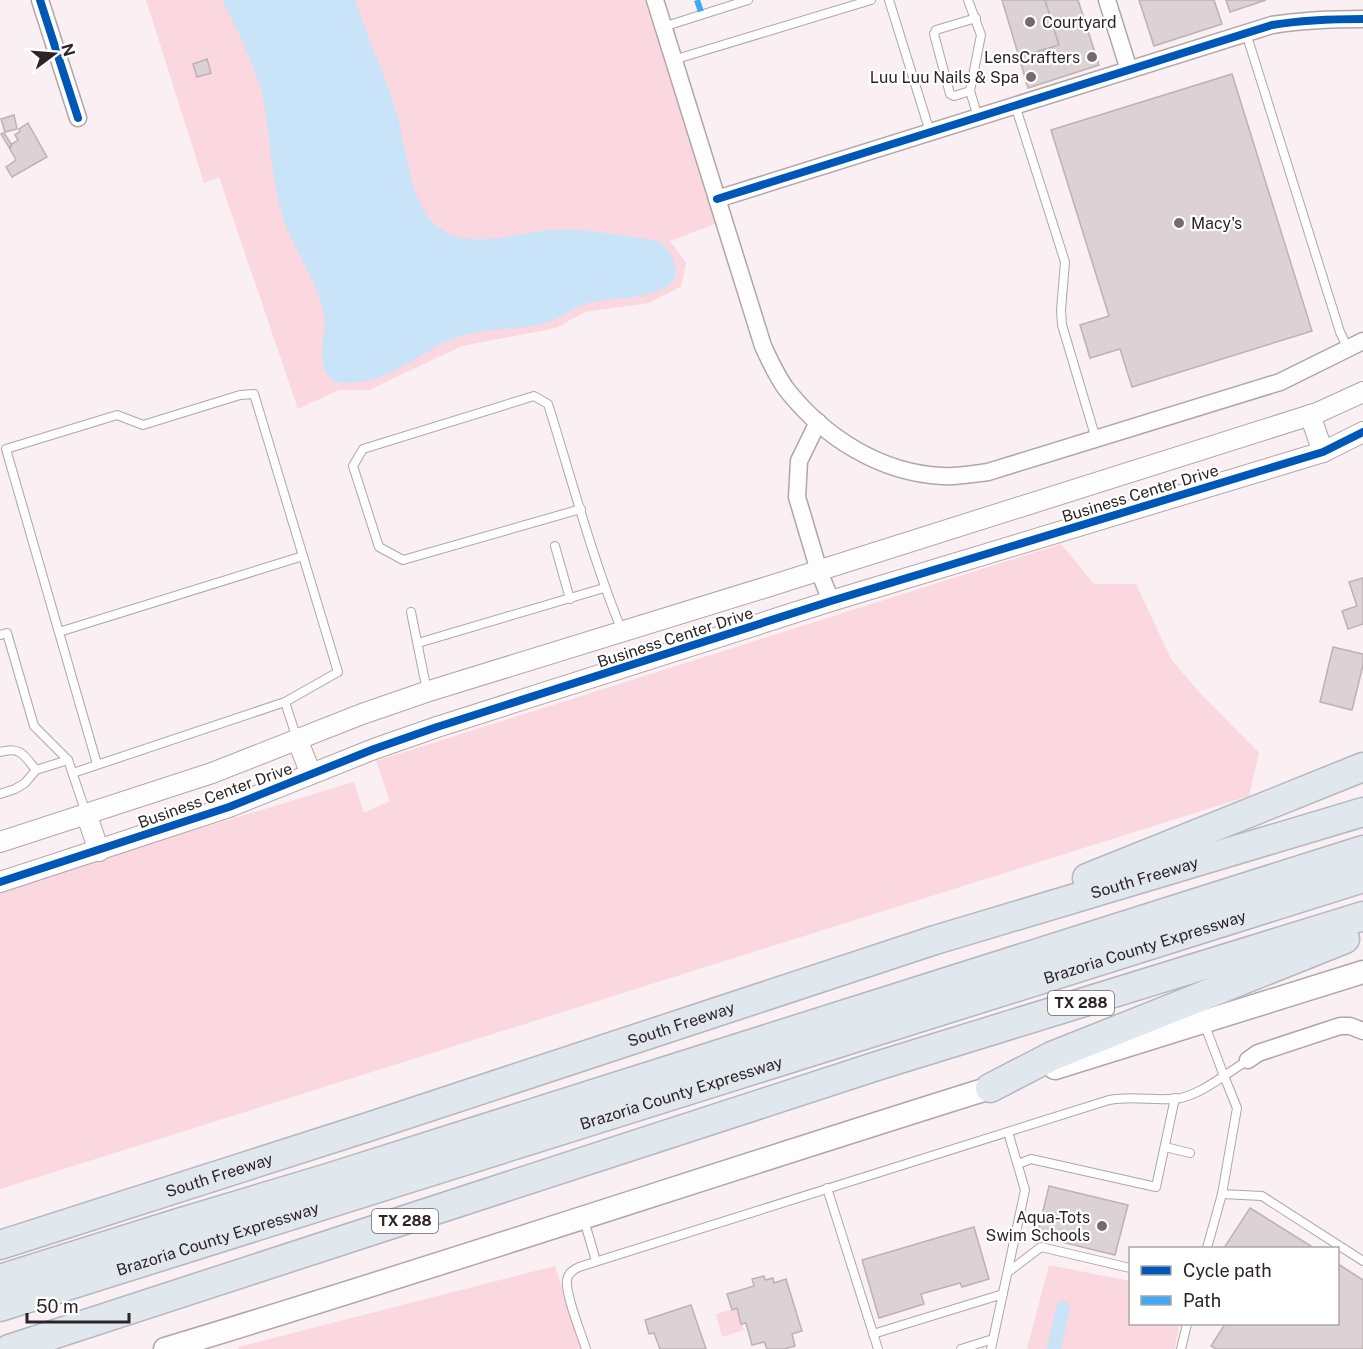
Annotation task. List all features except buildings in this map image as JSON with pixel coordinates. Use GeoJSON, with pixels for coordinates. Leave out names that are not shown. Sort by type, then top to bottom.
{"type":"FeatureCollection","features":[{"type":"Feature","properties":{"kind":"highway"},"geometry":{"type":"LineString","coordinates":[[935,940],[1363,767]]}},
{"type":"Feature","properties":{"kind":"highway","name":"South Freeway"},"geometry":{"type":"LineString","coordinates":[[0,1245],[935,940],[1363,812]]}},
{"type":"Feature","properties":{"kind":"highway"},"geometry":{"type":"LineString","coordinates":[[935,940],[1150,895],[1363,830]]}},
{"type":"Feature","properties":{"kind":"highway","name":"Brazoria County Expressway"},"geometry":{"type":"LineString","coordinates":[[0,1279],[178,1222],[328,1178],[1363,850]]}},
{"type":"Feature","properties":{"kind":"highway","name":"Brazoria County Expressway"},"geometry":{"type":"LineString","coordinates":[[0,1307],[1363,878]]}},
{"type":"Feature","properties":{"kind":"highway"},"geometry":{"type":"LineString","coordinates":[[800,1092],[829,1069],[1363,890]]}},
{"type":"Feature","properties":{"kind":"highway","name":"TX 288"},"geometry":{"type":"LineString","coordinates":[[9,1349],[800,1092],[1363,916]]}},
{"type":"Feature","properties":{"kind":"highway"},"geometry":{"type":"LineString","coordinates":[[990,1088],[1052,1056],[1340,942],[1363,926]]}},
{"type":"Feature","properties":{"kind":"highway"},"geometry":{"type":"LineString","coordinates":[[0,1235],[168,1192]]}},
{"type":"Feature","properties":{"kind":"main road"},"geometry":{"type":"LineString","coordinates":[[165,1349],[340,1296],[990,1088],[1363,972]]}},
{"type":"Feature","properties":{"kind":"street"},"geometry":{"type":"LineString","coordinates":[[40,0],[78,118]]}},
{"type":"Feature","properties":{"kind":"street"},"geometry":{"type":"LineString","coordinates":[[655,0],[763,346],[786,388],[818,422],[841,442],[888,466],[942,476],[988,472],[1280,382],[1355,345]]}},
{"type":"Feature","properties":{"kind":"street"},"geometry":{"type":"LineString","coordinates":[[1107,0],[1129,70]]}},
{"type":"Feature","properties":{"kind":"street"},"geometry":{"type":"LineString","coordinates":[[717,199],[1246,33],[1297,21],[1328,18],[1363,20]]}},
{"type":"Feature","properties":{"kind":"street","name":"Business Center Drive"},"geometry":{"type":"LineString","coordinates":[[0,842],[212,773],[362,714],[428,692],[1310,415],[1363,392]]}},
{"type":"Feature","properties":{"kind":"street"},"geometry":{"type":"LineString","coordinates":[[1310,415],[1323,452]]}},
{"type":"Feature","properties":{"kind":"street"},"geometry":{"type":"LineString","coordinates":[[818,422],[799,461],[797,497],[819,571],[831,601]]}},
{"type":"Feature","properties":{"kind":"street","name":"Business Center Drive"},"geometry":{"type":"LineString","coordinates":[[0,882],[229,807],[374,749],[437,727],[831,601],[1323,452],[1363,432]]}},
{"type":"Feature","properties":{"kind":"street"},"geometry":{"type":"LineString","coordinates":[[297,739],[311,774]]}},
{"type":"Feature","properties":{"kind":"street"},"geometry":{"type":"LineString","coordinates":[[86,813],[99,851]]}},
{"type":"Feature","properties":{"kind":"street"},"geometry":{"type":"LineString","coordinates":[[1248,1060],[1258,1053],[1340,1026],[1350,1026],[1363,1031]]}},
{"type":"Feature","properties":{"kind":"lane"},"geometry":{"type":"LineString","coordinates":[[663,27],[748,0]]}},
{"type":"Feature","properties":{"kind":"lane"},"geometry":{"type":"LineString","coordinates":[[674,60],[871,0]]}},
{"type":"Feature","properties":{"kind":"lane"},"geometry":{"type":"LineString","coordinates":[[889,0],[930,132]]}},
{"type":"Feature","properties":{"kind":"lane"},"geometry":{"type":"LineString","coordinates":[[968,0],[981,35],[970,91],[978,117]]}},
{"type":"Feature","properties":{"kind":"lane"},"geometry":{"type":"LineString","coordinates":[[970,91],[954,96],[950,94],[934,34],[936,30],[976,18]]}},
{"type":"Feature","properties":{"kind":"lane"},"geometry":{"type":"LineString","coordinates":[[1246,33],[1340,332],[1355,345]]}},
{"type":"Feature","properties":{"kind":"lane"},"geometry":{"type":"LineString","coordinates":[[1015,105],[1064,256],[1062,325],[1096,439]]}},
{"type":"Feature","properties":{"kind":"lane"},"geometry":{"type":"LineString","coordinates":[[73,773],[285,702],[338,672],[254,394],[240,395],[143,425],[117,415],[6,448],[97,764]]}},
{"type":"Feature","properties":{"kind":"lane"},"geometry":{"type":"LineString","coordinates":[[581,509],[404,560],[379,547],[352,466],[363,449],[534,396],[548,404],[581,509],[604,588],[622,632]]}},
{"type":"Feature","properties":{"kind":"lane"},"geometry":{"type":"LineString","coordinates":[[555,546],[570,598]]}},
{"type":"Feature","properties":{"kind":"lane"},"geometry":{"type":"LineString","coordinates":[[59,632],[303,556]]}},
{"type":"Feature","properties":{"kind":"lane"},"geometry":{"type":"LineString","coordinates":[[418,643],[604,588]]}},
{"type":"Feature","properties":{"kind":"lane"},"geometry":{"type":"LineString","coordinates":[[411,612],[428,692]]}},
{"type":"Feature","properties":{"kind":"lane"},"geometry":{"type":"LineString","coordinates":[[0,635],[7,633],[34,726],[68,760],[86,813]]}},
{"type":"Feature","properties":{"kind":"lane"},"geometry":{"type":"LineString","coordinates":[[285,702],[297,739]]}},
{"type":"Feature","properties":{"kind":"lane"},"geometry":{"type":"LineString","coordinates":[[0,752],[11,749],[22,753],[36,770]]}},
{"type":"Feature","properties":{"kind":"lane"},"geometry":{"type":"LineString","coordinates":[[0,794],[25,783],[36,770],[68,760]]}},
{"type":"Feature","properties":{"kind":"lane"},"geometry":{"type":"LineString","coordinates":[[1204,1021],[1237,1108],[1222,1194],[1207,1247]]}},
{"type":"Feature","properties":{"kind":"lane"},"geometry":{"type":"LineString","coordinates":[[586,1349],[568,1292],[567,1278],[571,1271],[596,1261],[1109,1100],[1126,1096],[1175,1098],[1200,1091],[1248,1060]]}},
{"type":"Feature","properties":{"kind":"lane"},"geometry":{"type":"LineString","coordinates":[[1018,1164],[1031,1159],[1156,1187],[1175,1098]]}},
{"type":"Feature","properties":{"kind":"lane"},"geometry":{"type":"LineString","coordinates":[[991,1349],[1025,1190],[1008,1132]]}},
{"type":"Feature","properties":{"kind":"lane"},"geometry":{"type":"LineString","coordinates":[[1165,1148],[1190,1153]]}},
{"type":"Feature","properties":{"kind":"lane"},"geometry":{"type":"LineString","coordinates":[[827,1188],[878,1349]]}},
{"type":"Feature","properties":{"kind":"lane"},"geometry":{"type":"LineString","coordinates":[[1222,1194],[1262,1196],[1363,1261]]}},
{"type":"Feature","properties":{"kind":"lane"},"geometry":{"type":"LineString","coordinates":[[583,1217],[596,1261]]}},
{"type":"Feature","properties":{"kind":"lane"},"geometry":{"type":"LineString","coordinates":[[1008,1272],[1041,1247],[1129,1268]]}},
{"type":"Feature","properties":{"kind":"lane"},"geometry":{"type":"LineString","coordinates":[[873,1334],[1003,1294]]}},
{"type":"Feature","properties":{"kind":"lane"},"geometry":{"type":"LineString","coordinates":[[1180,1349],[1186,1325]]}},
{"type":"Feature","properties":{"kind":"lane"},"geometry":{"type":"LineString","coordinates":[[961,1349],[993,1339]]}},
{"type":"Feature","properties":{"kind":"shaded area"},"geometry":{"type":"Polygon","coordinates":[[[146,0],[645,0],[717,223],[670,241],[686,263],[681,287],[649,303],[585,312],[556,328],[462,346],[369,390],[339,390],[298,409],[219,177],[204,183],[146,0]]]}},
{"type":"Feature","properties":{"kind":"shaded area"},"geometry":{"type":"Polygon","coordinates":[[[1061,544],[1094,584],[1136,584],[1171,659],[1198,691],[1259,753],[1249,796],[0,1189],[0,889],[354,782],[364,813],[390,801],[376,761],[1061,544]]]}},
{"type":"Feature","properties":{"kind":"shaded area"},"geometry":{"type":"Polygon","coordinates":[[[1049,1265],[1129,1281],[1129,1325],[1179,1325],[1175,1349],[1027,1349],[1049,1265]]]}},
{"type":"Feature","properties":{"kind":"shaded area"},"geometry":{"type":"Polygon","coordinates":[[[555,1266],[581,1349],[239,1349],[238,1347],[555,1266]]]}},
{"type":"Feature","properties":{"kind":"shaded area"},"geometry":{"type":"Polygon","coordinates":[[[737,1308],[744,1330],[722,1337],[716,1314],[737,1308]]]}},
{"type":"Feature","properties":{"kind":"water"},"geometry":{"type":"Polygon","coordinates":[[[222,0],[355,0],[395,108],[409,169],[419,200],[433,223],[446,232],[460,237],[490,239],[550,230],[569,230],[651,240],[661,243],[672,256],[675,268],[673,280],[661,290],[642,296],[588,303],[542,324],[484,331],[457,338],[441,344],[397,370],[374,379],[348,383],[332,380],[323,364],[325,323],[321,303],[286,227],[278,200],[259,82],[245,46],[222,0]]]}},
{"type":"Feature","properties":{"kind":"waterway"},"geometry":{"type":"LineString","coordinates":[[1054,1349],[1063,1308]]}},
{"type":"Feature","properties":{"kind":"marked path"},"geometry":{"type":"LineString","coordinates":[[697,0],[702,15]]}},
{"type":"Feature","properties":{"kind":"cycle path"},"geometry":{"type":"LineString","coordinates":[[40,0],[78,118]]}},
{"type":"Feature","properties":{"kind":"cycle path"},"geometry":{"type":"LineString","coordinates":[[717,199],[1272,25],[1318,20],[1363,19]]}},
{"type":"Feature","properties":{"kind":"cycle path"},"geometry":{"type":"LineString","coordinates":[[0,882],[229,807],[374,749],[437,727],[831,601],[1323,452],[1363,432]]}},
{"type":"Feature","properties":{"kind":"place","name":"Courtyard"},"geometry":{"type":"Point","coordinates":[1030,22]}},
{"type":"Feature","properties":{"kind":"place","name":"LensCrafters"},"geometry":{"type":"Point","coordinates":[1092,57]}},
{"type":"Feature","properties":{"kind":"place","name":"Luu Luu Nails & Spa"},"geometry":{"type":"Point","coordinates":[1031,77]}},
{"type":"Feature","properties":{"kind":"place","name":"Macy's"},"geometry":{"type":"Point","coordinates":[1179,223]}},
{"type":"Feature","properties":{"kind":"place","name":"Aqua-Tots Swim Schools"},"geometry":{"type":"Point","coordinates":[1102,1226]}}]}
